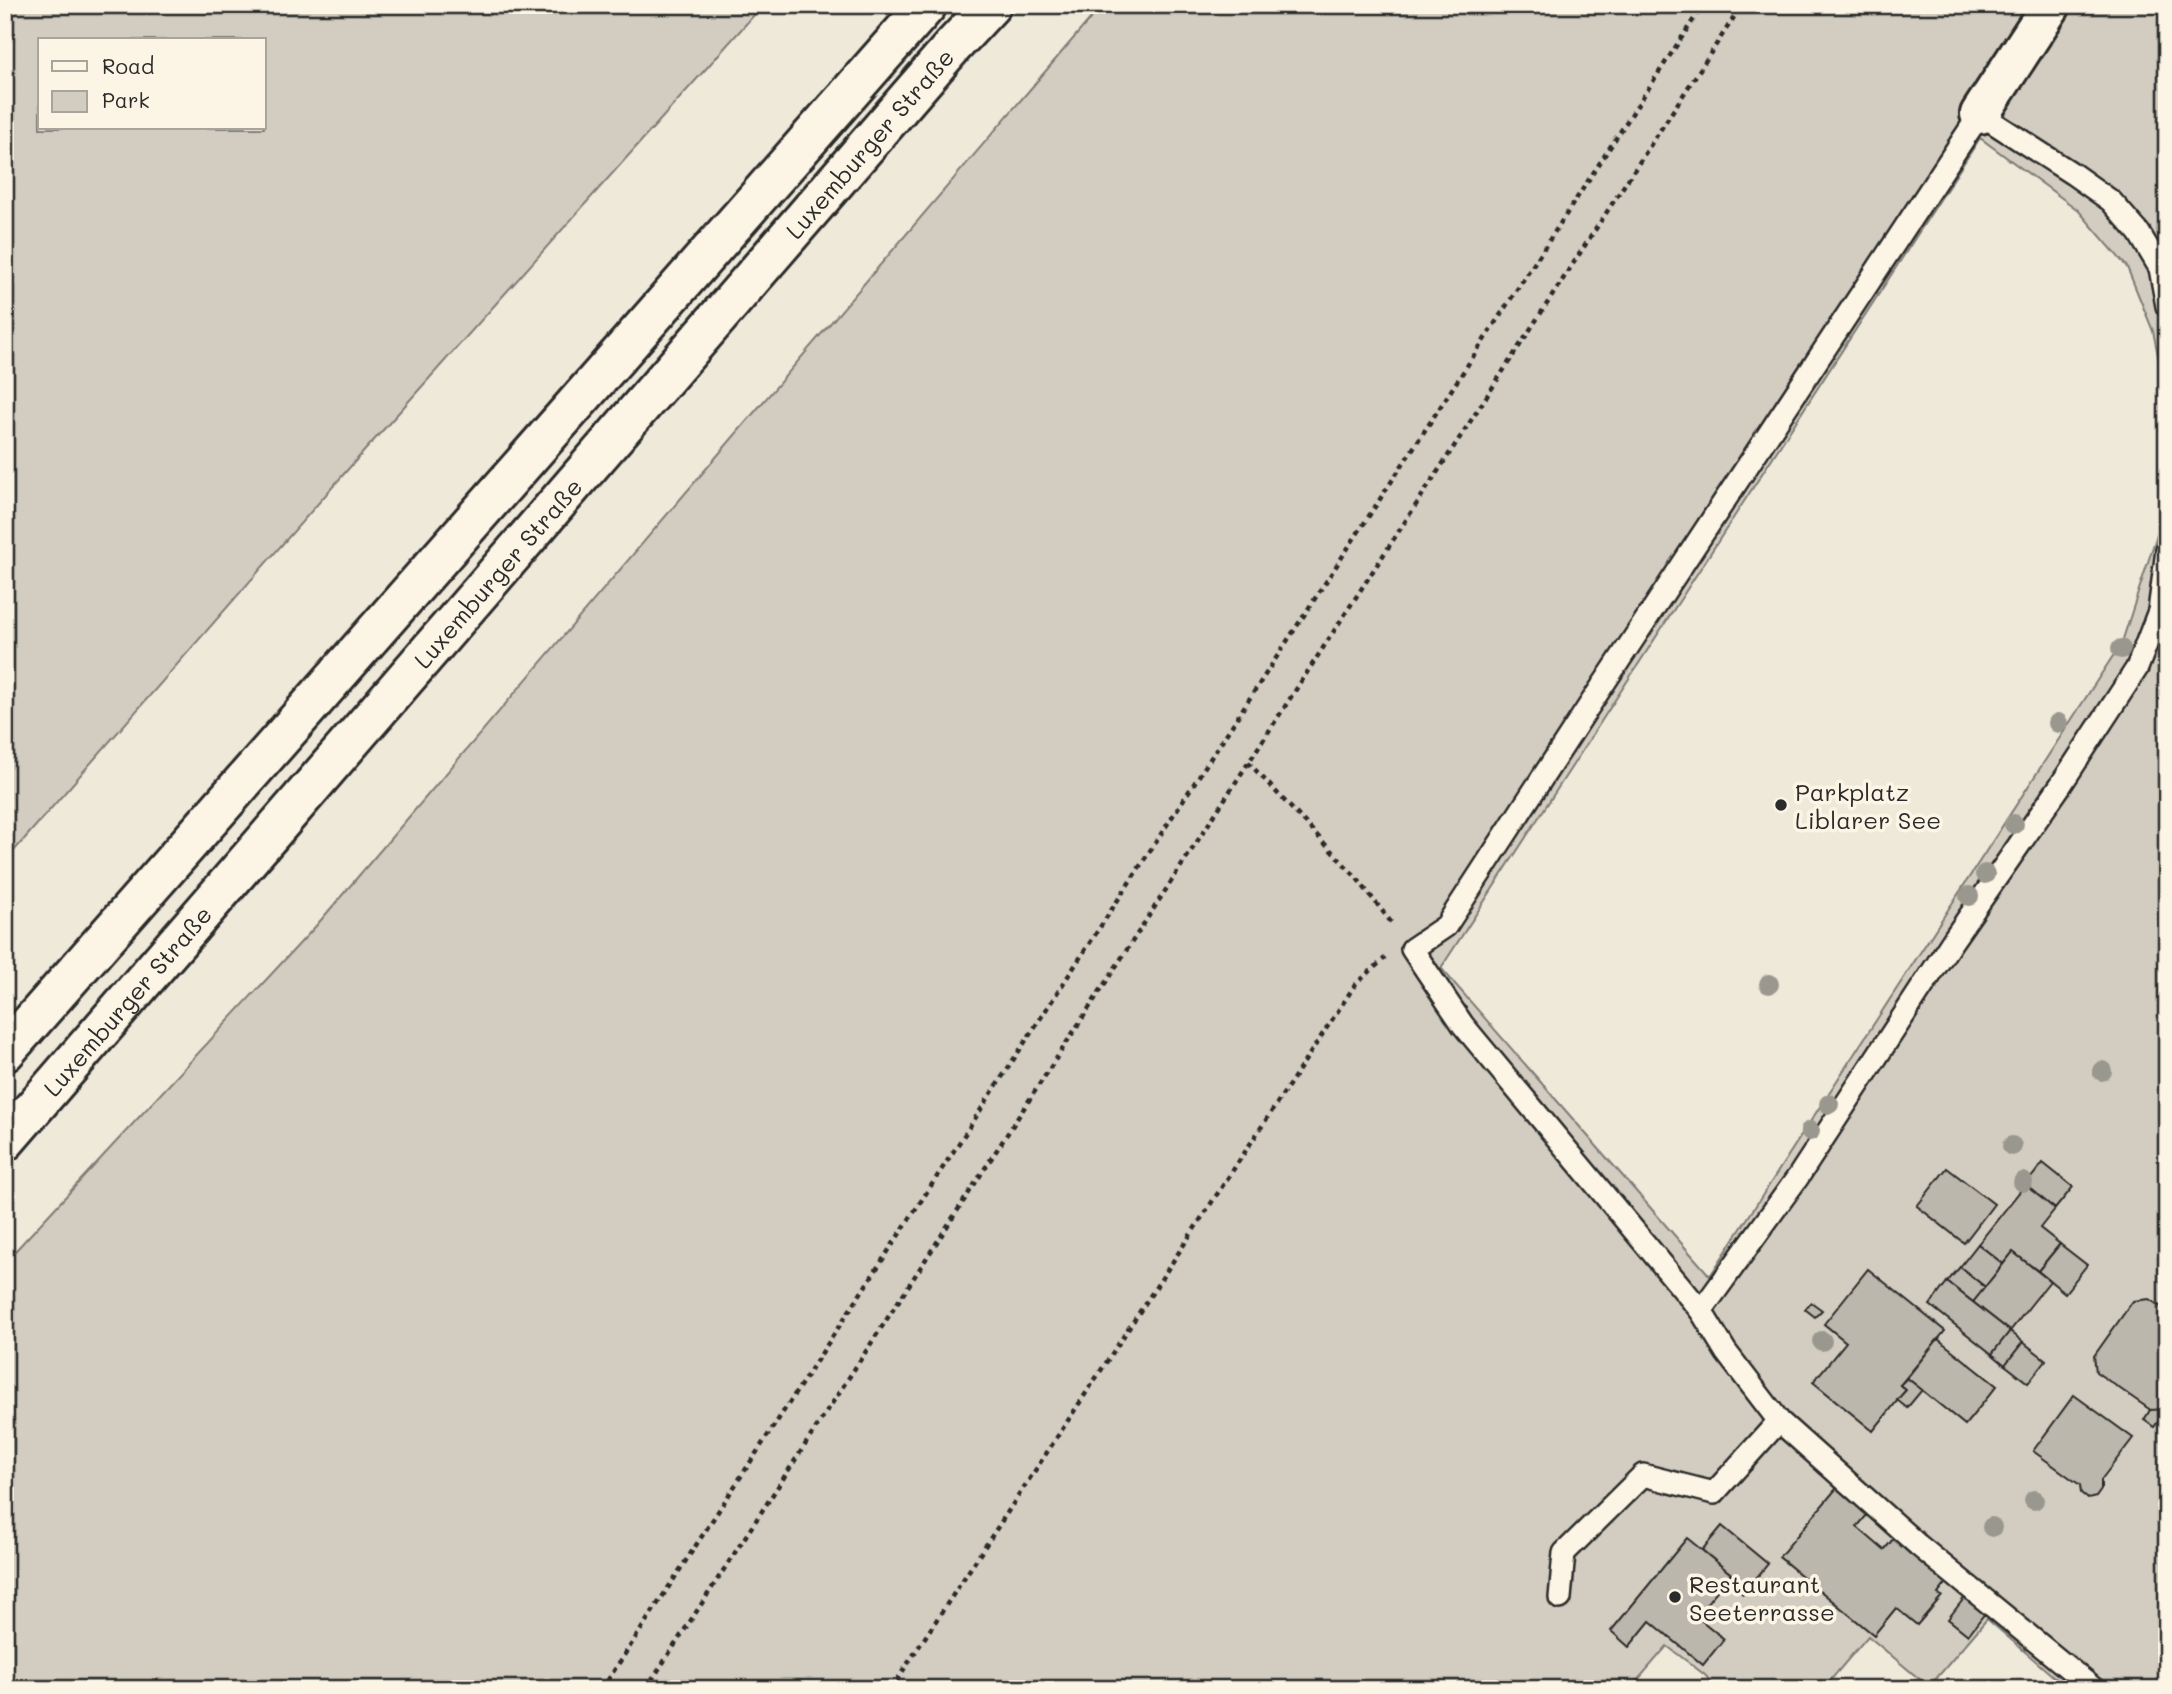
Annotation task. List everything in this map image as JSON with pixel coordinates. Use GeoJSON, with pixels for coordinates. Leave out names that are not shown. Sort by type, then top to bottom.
{"type":"FeatureCollection","features":[{"type":"Feature","properties":{"kind":"main road","name":"Luxemburger Straße"},"geometry":{"type":"LineString","coordinates":[[5,1052],[927,5]]}},
{"type":"Feature","properties":{"kind":"main road","name":"Luxemburger Straße"},"geometry":{"type":"LineString","coordinates":[[5,1141],[991,5]]}},
{"type":"Feature","properties":{"kind":"main road"},"geometry":{"type":"LineString","coordinates":[[1980,114],[2051,5]]}},
{"type":"Feature","properties":{"kind":"lane"},"geometry":{"type":"LineString","coordinates":[[2094,1689],[1918,1545],[1779,1421],[1726,1352],[1701,1311],[1463,1025],[1412,949],[1446,926],[1588,706],[1980,114],[2111,201],[2139,233],[2160,268],[2167,306]]}},
{"type":"Feature","properties":{"kind":"lane"},"geometry":{"type":"LineString","coordinates":[[1701,1311],[1798,1177],[1952,940],[2060,786],[2137,668],[2159,611],[2167,550]]}},
{"type":"Feature","properties":{"kind":"lane"},"geometry":{"type":"LineString","coordinates":[[1560,1598],[1564,1553],[1643,1475],[1713,1493],[1779,1421]]}},
{"type":"Feature","properties":{"kind":"path"},"geometry":{"type":"LineString","coordinates":[[601,1689],[1703,5]]}},
{"type":"Feature","properties":{"kind":"path"},"geometry":{"type":"LineString","coordinates":[[646,1689],[1742,5]]}},
{"type":"Feature","properties":{"kind":"path"},"geometry":{"type":"LineString","coordinates":[[891,1689],[1355,985],[1387,956],[1412,949],[1356,877],[1248,762]]}},
{"type":"Feature","properties":{"kind":"green space"},"geometry":{"type":"Polygon","coordinates":[[[5,5],[763,5],[350,467],[5,861],[5,5]]]}},
{"type":"Feature","properties":{"kind":"green space"},"geometry":{"type":"Polygon","coordinates":[[[1102,5],[2167,5],[2167,399],[2153,331],[2127,267],[2078,210],[1980,138],[1441,968],[1710,1276],[2122,642],[2160,525],[2167,464],[2167,1689],[2068,1689],[1987,1619],[1929,1687],[1868,1636],[1823,1689],[1717,1689],[1705,1675],[1667,1646],[1630,1689],[5,1689],[5,1262],[315,927],[1102,5]]]}},
{"type":"Feature","properties":{"kind":"building"},"geometry":{"type":"Polygon","coordinates":[[[2043,1163],[2073,1187],[2055,1209],[2025,1185],[2043,1163]]]}},
{"type":"Feature","properties":{"kind":"building"},"geometry":{"type":"Polygon","coordinates":[[[1947,1168],[1994,1204],[1964,1243],[1917,1206],[1947,1168]]]}},
{"type":"Feature","properties":{"kind":"building"},"geometry":{"type":"Polygon","coordinates":[[[2025,1185],[2055,1209],[2040,1228],[2060,1244],[2038,1271],[2013,1252],[2003,1264],[1978,1244],[2025,1185]]]}},
{"type":"Feature","properties":{"kind":"building"},"geometry":{"type":"Polygon","coordinates":[[[1978,1244],[2003,1264],[1985,1287],[1960,1267],[1978,1244]]]}},
{"type":"Feature","properties":{"kind":"building"},"geometry":{"type":"Polygon","coordinates":[[[2060,1244],[2087,1265],[2065,1293],[2038,1271],[2060,1244]]]}},
{"type":"Feature","properties":{"kind":"building"},"geometry":{"type":"Polygon","coordinates":[[[2013,1252],[2050,1281],[2010,1331],[1973,1302],[2013,1252]]]}},
{"type":"Feature","properties":{"kind":"building"},"geometry":{"type":"Polygon","coordinates":[[[1960,1267],[1985,1287],[1973,1302],[1947,1282],[1960,1267]]]}},
{"type":"Feature","properties":{"kind":"building"},"geometry":{"type":"Polygon","coordinates":[[[1868,1269],[1945,1331],[1900,1385],[1906,1390],[1873,1431],[1813,1382],[1846,1342],[1824,1324],[1868,1269]]]}},
{"type":"Feature","properties":{"kind":"building"},"geometry":{"type":"Polygon","coordinates":[[[1947,1282],[2010,1331],[1992,1354],[1930,1305],[1947,1282]]]}},
{"type":"Feature","properties":{"kind":"building"},"geometry":{"type":"Polygon","coordinates":[[[2149,1299],[2167,1311],[2167,1409],[2152,1411],[2096,1372],[2094,1356],[2133,1301],[2149,1299]]]}},
{"type":"Feature","properties":{"kind":"building"},"geometry":{"type":"Polygon","coordinates":[[[1811,1302],[1822,1310],[1815,1317],[1805,1309],[1811,1302]]]}},
{"type":"Feature","properties":{"kind":"building"},"geometry":{"type":"Polygon","coordinates":[[[2010,1331],[2023,1342],[2005,1365],[1992,1354],[2010,1331]]]}},
{"type":"Feature","properties":{"kind":"building"},"geometry":{"type":"Polygon","coordinates":[[[1938,1339],[1997,1386],[1965,1425],[1907,1378],[1938,1339]]]}},
{"type":"Feature","properties":{"kind":"building"},"geometry":{"type":"Polygon","coordinates":[[[2023,1342],[2046,1360],[2028,1383],[2005,1365],[2023,1342]]]}},
{"type":"Feature","properties":{"kind":"building"},"geometry":{"type":"Polygon","coordinates":[[[1907,1378],[1922,1390],[1907,1408],[1897,1400],[1906,1390],[1900,1385],[1907,1378]]]}},
{"type":"Feature","properties":{"kind":"building"},"geometry":{"type":"Polygon","coordinates":[[[2074,1395],[2133,1438],[2101,1480],[2101,1490],[2096,1497],[2088,1499],[2081,1493],[2080,1485],[2033,1451],[2074,1395]]]}},
{"type":"Feature","properties":{"kind":"building"},"geometry":{"type":"Polygon","coordinates":[[[2167,1409],[2154,1427],[2144,1420],[2150,1410],[2167,1409]]]}},
{"type":"Feature","properties":{"kind":"building"},"geometry":{"type":"Polygon","coordinates":[[[1841,1483],[1872,1509],[1857,1527],[1884,1550],[1899,1532],[1952,1576],[1938,1594],[1942,1596],[1917,1625],[1896,1608],[1874,1635],[1779,1557],[1841,1483]]]}},
{"type":"Feature","properties":{"kind":"building"},"geometry":{"type":"Polygon","coordinates":[[[1722,1526],[1768,1564],[1743,1594],[1726,1579],[1731,1574],[1702,1550],[1722,1526]]]}},
{"type":"Feature","properties":{"kind":"building","name":"Restaurant Seeterrasse"},"geometry":{"type":"Polygon","coordinates":[[[1687,1538],[1731,1574],[1696,1616],[1724,1639],[1703,1665],[1650,1621],[1629,1647],[1611,1631],[1687,1538]]]}},
{"type":"Feature","properties":{"kind":"building"},"geometry":{"type":"Polygon","coordinates":[[[1969,1592],[1989,1608],[1968,1635],[1948,1619],[1969,1592]]]}},
{"type":"Feature","properties":{"kind":"place","name":"Parkplatz Liblarer See"},"geometry":{"type":"Point","coordinates":[1781,805]}},
{"type":"Feature","properties":{"kind":"place","name":"Restaurant Seeterrasse"},"geometry":{"type":"Point","coordinates":[1675,1597]}}]}
